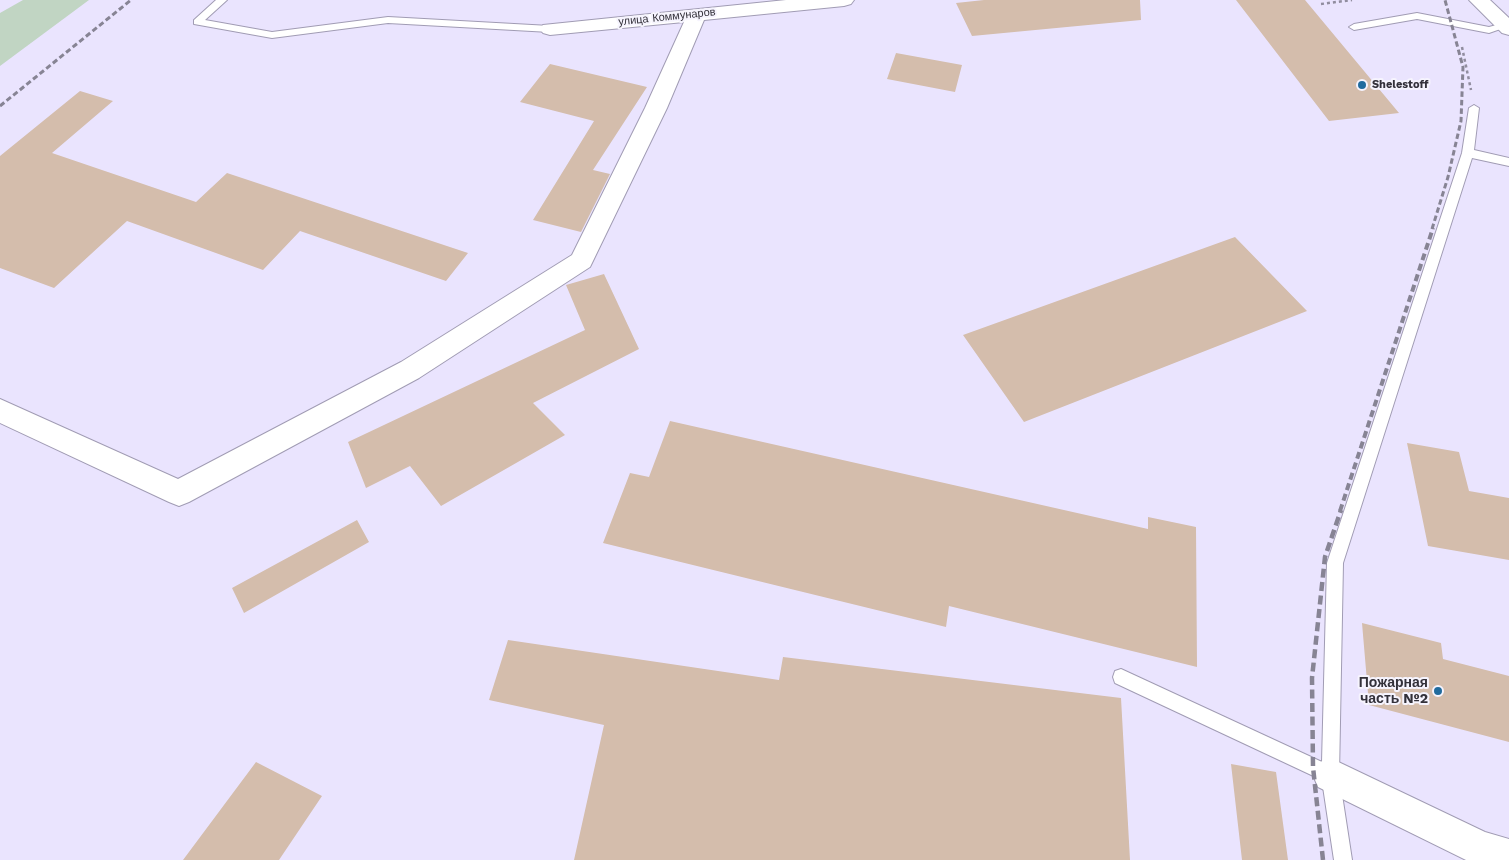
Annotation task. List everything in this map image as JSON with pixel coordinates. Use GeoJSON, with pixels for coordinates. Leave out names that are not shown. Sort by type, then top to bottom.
{"type":"FeatureCollection","features":[{"type":"Feature","properties":{"kind":"street","name":"улица Коммунаров"},"geometry":{"type":"LineString","coordinates":[[550,29],[844,0]]}},
{"type":"Feature","properties":{"kind":"street"},"geometry":{"type":"LineString","coordinates":[[1479,0],[1507,28]]}},
{"type":"Feature","properties":{"kind":"street"},"geometry":{"type":"LineString","coordinates":[[0,410],[179,494],[410,370],[581,261],[656,108],[697,14]]}},
{"type":"Feature","properties":{"kind":"street"},"geometry":{"type":"LineString","coordinates":[[1330,775],[1480,848],[1509,857]]}},
{"type":"Feature","properties":{"kind":"lane"},"geometry":{"type":"LineString","coordinates":[[222,0],[197,22],[272,35],[388,20],[550,29]]}},
{"type":"Feature","properties":{"kind":"lane"},"geometry":{"type":"LineString","coordinates":[[1354,27],[1417,16],[1489,30],[1507,28]]}},
{"type":"Feature","properties":{"kind":"lane"},"geometry":{"type":"LineString","coordinates":[[1343,860],[1330,775],[1335,563],[1468,153],[1474,108]]}},
{"type":"Feature","properties":{"kind":"lane"},"geometry":{"type":"LineString","coordinates":[[1468,153],[1509,162]]}},
{"type":"Feature","properties":{"kind":"lane"},"geometry":{"type":"LineString","coordinates":[[1121,677],[1330,775]]}},
{"type":"Feature","properties":{"kind":"path"},"geometry":{"type":"LineString","coordinates":[[1321,4],[1352,0]]}},
{"type":"Feature","properties":{"kind":"path"},"geometry":{"type":"LineString","coordinates":[[1458,24],[1474,108]]}},
{"type":"Feature","properties":{"kind":"green space"},"geometry":{"type":"Polygon","coordinates":[[[23,0],[89,0],[0,66],[0,13],[23,0]]]}},
{"type":"Feature","properties":{"kind":"building"},"geometry":{"type":"Polygon","coordinates":[[[984,0],[1140,0],[1141,20],[972,36],[956,3],[984,0]]]}},
{"type":"Feature","properties":{"kind":"building"},"geometry":{"type":"Polygon","coordinates":[[[1236,0],[1305,0],[1399,113],[1329,121],[1236,0]]]}},
{"type":"Feature","properties":{"kind":"building"},"geometry":{"type":"Polygon","coordinates":[[[896,53],[962,65],[955,92],[887,79],[896,53]]]}},
{"type":"Feature","properties":{"kind":"building"},"geometry":{"type":"Polygon","coordinates":[[[550,64],[647,87],[593,170],[610,174],[581,232],[533,220],[594,121],[520,102],[550,64]]]}},
{"type":"Feature","properties":{"kind":"building"},"geometry":{"type":"Polygon","coordinates":[[[80,91],[113,101],[52,153],[196,202],[227,173],[468,253],[446,281],[300,231],[263,270],[127,221],[54,288],[0,268],[0,156],[80,91]]]}},
{"type":"Feature","properties":{"kind":"building"},"geometry":{"type":"Polygon","coordinates":[[[1235,237],[1307,311],[1024,422],[963,335],[1235,237]]]}},
{"type":"Feature","properties":{"kind":"building"},"geometry":{"type":"Polygon","coordinates":[[[604,274],[639,349],[533,403],[565,435],[441,506],[410,466],[366,488],[348,442],[585,330],[566,285],[604,274]]]}},
{"type":"Feature","properties":{"kind":"building"},"geometry":{"type":"Polygon","coordinates":[[[670,421],[1148,529],[1148,517],[1196,527],[1197,667],[949,606],[946,627],[603,543],[630,473],[649,477],[670,421]]]}},
{"type":"Feature","properties":{"kind":"building"},"geometry":{"type":"Polygon","coordinates":[[[1407,443],[1459,452],[1469,491],[1509,498],[1509,560],[1428,546],[1407,443]]]}},
{"type":"Feature","properties":{"kind":"building"},"geometry":{"type":"Polygon","coordinates":[[[357,520],[369,542],[244,613],[232,588],[357,520]]]}},
{"type":"Feature","properties":{"kind":"building","name":"Пожарная часть №2"},"geometry":{"type":"Polygon","coordinates":[[[1362,623],[1441,643],[1443,659],[1509,676],[1509,742],[1369,705],[1362,623]]]}},
{"type":"Feature","properties":{"kind":"building"},"geometry":{"type":"Polygon","coordinates":[[[508,640],[779,680],[783,657],[1121,698],[1130,860],[574,860],[604,725],[489,700],[508,640]]]}},
{"type":"Feature","properties":{"kind":"building"},"geometry":{"type":"Polygon","coordinates":[[[256,762],[322,796],[279,860],[183,860],[256,762]]]}},
{"type":"Feature","properties":{"kind":"building"},"geometry":{"type":"Polygon","coordinates":[[[1231,764],[1276,772],[1288,860],[1242,860],[1231,764]]]}},
{"type":"Feature","properties":{"kind":"railway"},"geometry":{"type":"LineString","coordinates":[[0,106],[131,0]]}},
{"type":"Feature","properties":{"kind":"railway"},"geometry":{"type":"LineString","coordinates":[[1432,229],[1448,177],[1461,121],[1463,67],[1445,0]]}},
{"type":"Feature","properties":{"kind":"railway"},"geometry":{"type":"LineString","coordinates":[[1340,511],[1433,228]]}},
{"type":"Feature","properties":{"kind":"railway"},"geometry":{"type":"LineString","coordinates":[[1323,860],[1313,767],[1312,678],[1325,557],[1341,510]]}},
{"type":"Feature","properties":{"kind":"place","name":"Shelestoff"},"geometry":{"type":"Point","coordinates":[1362,85]}},
{"type":"Feature","properties":{"kind":"place","name":"Пожарная часть №2"},"geometry":{"type":"Point","coordinates":[1438,691]}}]}
